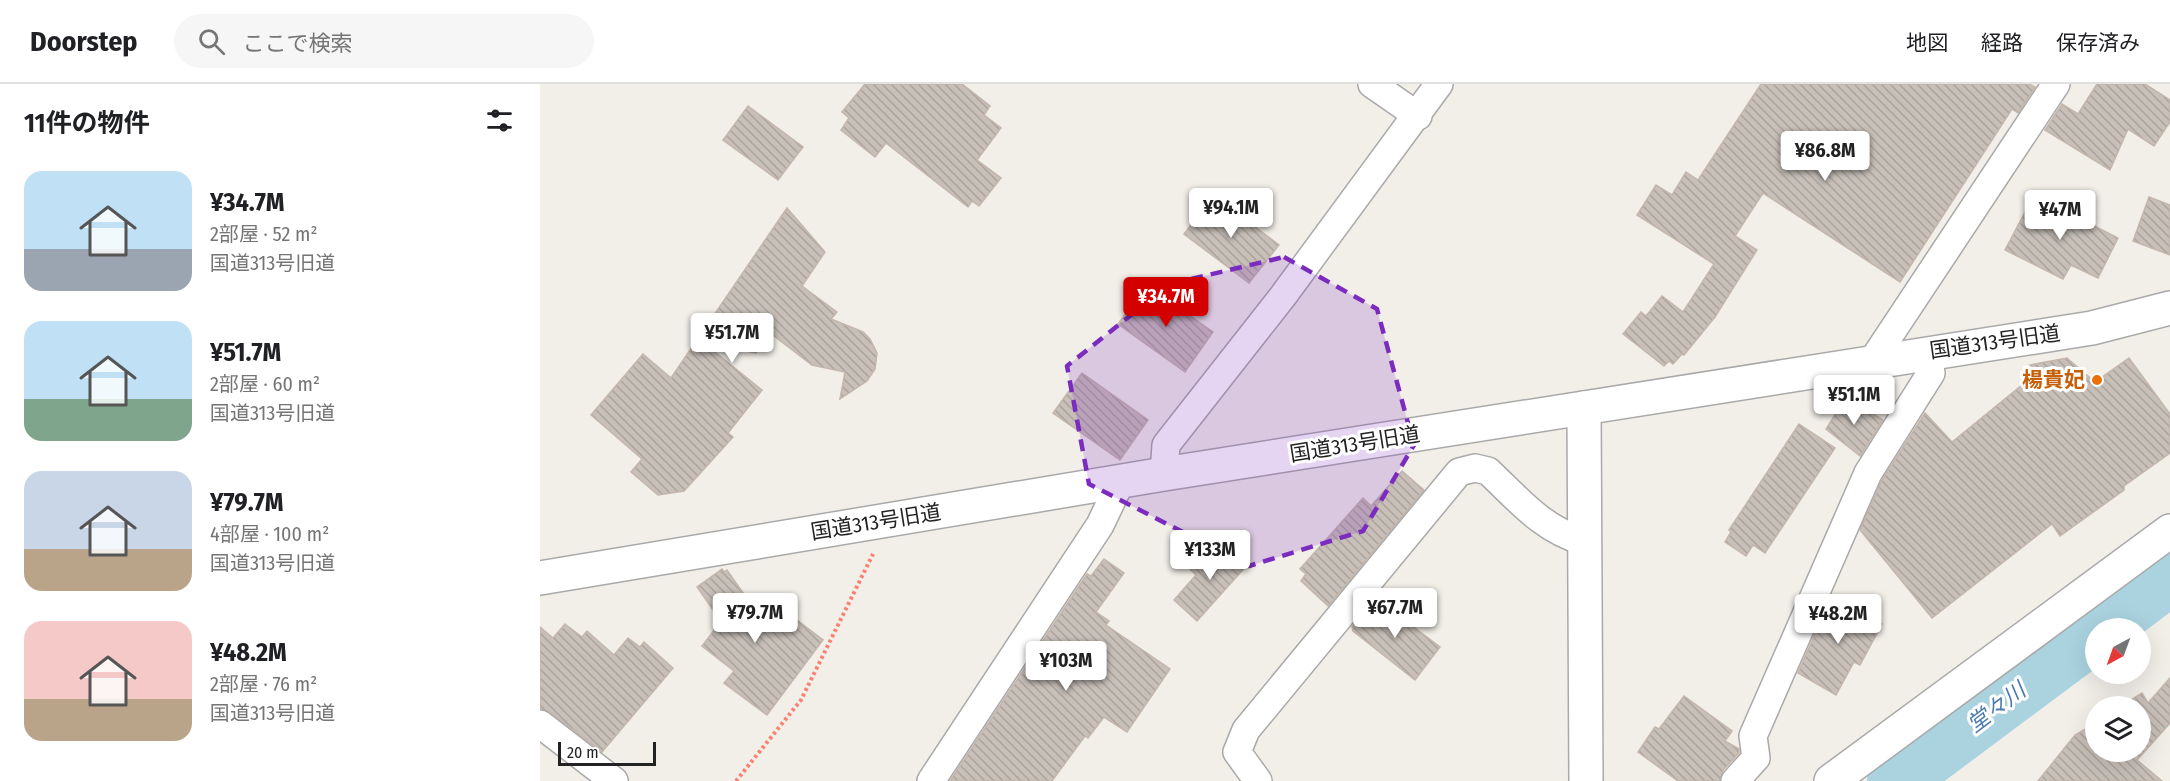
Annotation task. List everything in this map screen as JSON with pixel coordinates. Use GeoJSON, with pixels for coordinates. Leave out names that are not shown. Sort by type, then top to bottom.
{"type":"FeatureCollection","features":[{"type":"Feature","properties":{"kind":"street"},"geometry":{"type":"LineString","coordinates":[[1372,84],[1418,116]]}},
{"type":"Feature","properties":{"kind":"street"},"geometry":{"type":"LineString","coordinates":[[1164,474],[1166,446],[1418,116],[1439,84]]}},
{"type":"Feature","properties":{"kind":"street"},"geometry":{"type":"LineString","coordinates":[[1873,360],[2056,84]]}},
{"type":"Feature","properties":{"kind":"street","name":"国道313号旧道"},"geometry":{"type":"LineString","coordinates":[[540,578],[1164,474],[1873,360],[2092,328],[2170,308]]}},
{"type":"Feature","properties":{"kind":"street"},"geometry":{"type":"LineString","coordinates":[[1735,781],[1756,758],[1753,736],[1868,473],[1931,373],[1927,353]]}},
{"type":"Feature","properties":{"kind":"street"},"geometry":{"type":"LineString","coordinates":[[1584,408],[1586,781]]}},
{"type":"Feature","properties":{"kind":"street"},"geometry":{"type":"LineString","coordinates":[[1258,781],[1237,752],[1246,730],[1459,472],[1475,468],[1488,471],[1549,528],[1561,535],[1583,541]]}},
{"type":"Feature","properties":{"kind":"street"},"geometry":{"type":"LineString","coordinates":[[930,781],[1100,525],[1121,482]]}},
{"type":"Feature","properties":{"kind":"street"},"geometry":{"type":"LineString","coordinates":[[1831,781],[2170,531]]}},
{"type":"Feature","properties":{"kind":"street"},"geometry":{"type":"LineString","coordinates":[[540,724],[614,781]]}},
{"type":"Feature","properties":{"kind":"path"},"geometry":{"type":"LineString","coordinates":[[736,781],[801,700],[873,558],[870,523]]}},
{"type":"Feature","properties":{"kind":"highlighted area"},"geometry":{"type":"Polygon","coordinates":[[[1284,257],[1377,309],[1414,445],[1363,531],[1249,566],[1089,484],[1067,366],[1170,284],[1284,257]]]}},
{"type":"Feature","properties":{"kind":"building"},"geometry":{"type":"Polygon","coordinates":[[[865,84],[962,84],[990,106],[984,115],[1001,128],[977,160],[1001,178],[979,206],[972,201],[968,207],[886,143],[875,157],[841,130],[849,118],[842,112],[865,84]]]}},
{"type":"Feature","properties":{"kind":"building"},"geometry":{"type":"Polygon","coordinates":[[[1761,84],[2029,84],[2035,87],[2018,113],[2012,109],[1900,282],[1763,193],[1735,236],[1757,250],[1715,317],[1684,355],[1682,354],[1673,364],[1669,361],[1664,366],[1623,334],[1641,312],[1646,316],[1662,296],[1683,312],[1714,264],[1637,215],[1656,185],[1672,195],[1686,172],[1698,180],[1761,84]]]}},
{"type":"Feature","properties":{"kind":"building"},"geometry":{"type":"Polygon","coordinates":[[[2097,84],[2145,84],[2170,100],[2170,122],[2154,146],[2128,129],[2110,170],[2045,130],[2062,104],[2078,114],[2097,84]]]}},
{"type":"Feature","properties":{"kind":"building"},"geometry":{"type":"Polygon","coordinates":[[[748,106],[803,147],[778,180],[723,140],[748,106]]]}},
{"type":"Feature","properties":{"kind":"building"},"geometry":{"type":"Polygon","coordinates":[[[1213,195],[1279,245],[1249,283],[1184,234],[1213,195]]]}},
{"type":"Feature","properties":{"kind":"building"},"geometry":{"type":"Polygon","coordinates":[[[2034,195],[2118,238],[2098,278],[2071,265],[2063,279],[2005,250],[2034,195]]]}},
{"type":"Feature","properties":{"kind":"building"},"geometry":{"type":"Polygon","coordinates":[[[2149,197],[2170,205],[2170,255],[2133,241],[2149,197]]]}},
{"type":"Feature","properties":{"kind":"building"},"geometry":{"type":"Polygon","coordinates":[[[787,208],[825,252],[802,286],[837,312],[831,319],[863,332],[870,339],[877,353],[875,369],[867,381],[840,399],[845,372],[812,365],[770,333],[756,353],[704,343],[762,390],[728,433],[733,437],[684,491],[658,495],[631,472],[642,459],[591,415],[643,354],[671,378],[787,208]]]}},
{"type":"Feature","properties":{"kind":"building"},"geometry":{"type":"Polygon","coordinates":[[[1146,285],[1213,332],[1185,372],[1118,324],[1146,285]]]}},
{"type":"Feature","properties":{"kind":"building"},"geometry":{"type":"Polygon","coordinates":[[[2067,358],[2095,382],[2129,358],[2170,414],[2170,453],[2124,486],[2124,490],[2060,536],[2052,524],[1932,618],[1860,530],[1882,480],[1925,413],[1952,442],[2038,372],[2030,365],[2067,358]]]}},
{"type":"Feature","properties":{"kind":"building"},"geometry":{"type":"Polygon","coordinates":[[[1082,373],[1148,420],[1120,460],[1053,413],[1082,373]]]}},
{"type":"Feature","properties":{"kind":"building"},"geometry":{"type":"Polygon","coordinates":[[[1846,397],[1883,420],[1860,456],[1826,429],[1846,397]]]}},
{"type":"Feature","properties":{"kind":"building"},"geometry":{"type":"Polygon","coordinates":[[[1799,424],[1835,448],[1765,553],[1753,545],[1746,556],[1725,542],[1731,532],[1729,530],[1799,424]]]}},
{"type":"Feature","properties":{"kind":"building"},"geometry":{"type":"Polygon","coordinates":[[[1402,471],[1424,490],[1328,606],[1301,581],[1306,574],[1300,569],[1363,498],[1371,506],[1402,471]]]}},
{"type":"Feature","properties":{"kind":"building"},"geometry":{"type":"Polygon","coordinates":[[[1227,545],[1248,564],[1197,621],[1174,600],[1196,575],[1189,568],[1205,550],[1215,558],[1227,545]]]}},
{"type":"Feature","properties":{"kind":"building"},"geometry":{"type":"Polygon","coordinates":[[[1104,559],[1124,573],[1096,612],[1109,621],[1106,625],[1170,669],[1127,732],[1104,717],[1088,738],[1085,736],[1052,781],[950,781],[1087,574],[1091,576],[1104,559]]]}},
{"type":"Feature","properties":{"kind":"building"},"geometry":{"type":"Polygon","coordinates":[[[722,569],[724,572],[727,570],[755,610],[783,631],[793,617],[823,640],[767,715],[724,683],[734,671],[702,646],[721,621],[697,587],[722,569]]]}},
{"type":"Feature","properties":{"kind":"building"},"geometry":{"type":"Polygon","coordinates":[[[1831,597],[1882,624],[1860,665],[1854,662],[1836,695],[1798,673],[1831,597]]]}},
{"type":"Feature","properties":{"kind":"building"},"geometry":{"type":"Polygon","coordinates":[[[1375,598],[1440,647],[1415,680],[1353,631],[1352,627],[1375,598]]]}},
{"type":"Feature","properties":{"kind":"building"},"geometry":{"type":"Polygon","coordinates":[[[565,624],[582,637],[587,631],[614,655],[628,638],[640,647],[644,642],[673,668],[602,752],[550,712],[540,709],[540,627],[553,638],[565,624]]]}},
{"type":"Feature","properties":{"kind":"building"},"geometry":{"type":"Polygon","coordinates":[[[2170,678],[2170,723],[2151,744],[2151,700],[2170,678]]]}},
{"type":"Feature","properties":{"kind":"building"},"geometry":{"type":"Polygon","coordinates":[[[1684,696],[1732,731],[1725,741],[1739,749],[1739,753],[1723,770],[1720,781],[1678,781],[1638,752],[1655,727],[1659,729],[1684,696]]]}},
{"type":"Feature","properties":{"kind":"building"},"geometry":{"type":"Polygon","coordinates":[[[2085,729],[2085,762],[2139,762],[2162,781],[2038,781],[2075,735],[2085,729]]]}},
{"type":"Feature","properties":{"kind":"waterway","name":"堂々川"},"geometry":{"type":"LineString","coordinates":[[2114,618],[2170,576]]}},
{"type":"Feature","properties":{"kind":"waterway","name":"堂々川"},"geometry":{"type":"LineString","coordinates":[[1896,781],[2085,640]]}},
{"type":"Feature","properties":{"kind":"place","name":"楊貴妃"},"geometry":{"type":"Point","coordinates":[2097,380]}}]}
